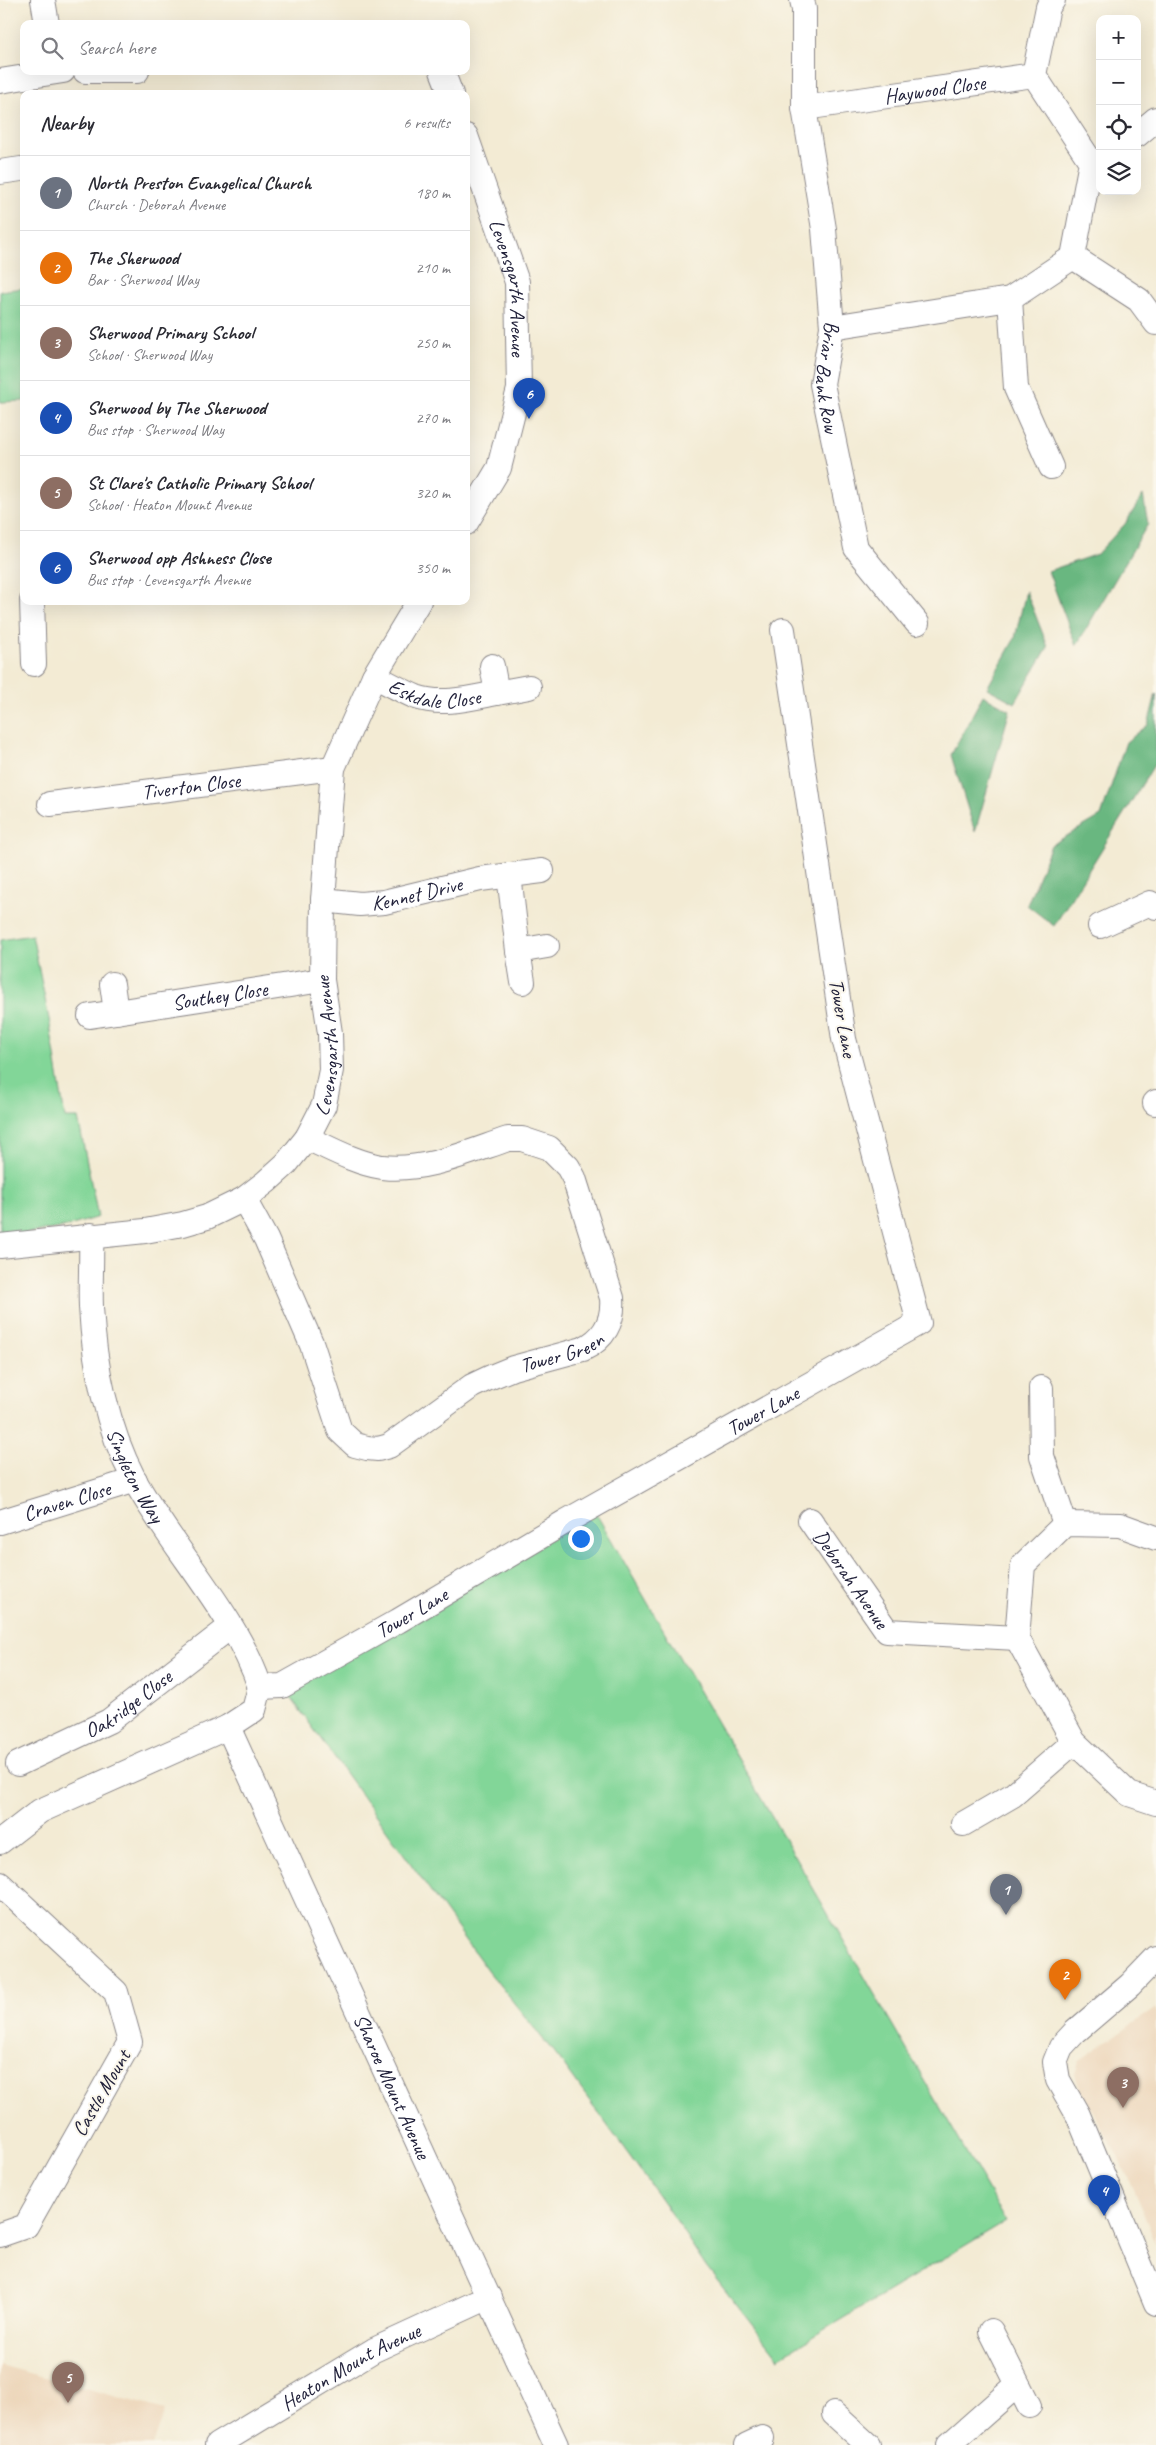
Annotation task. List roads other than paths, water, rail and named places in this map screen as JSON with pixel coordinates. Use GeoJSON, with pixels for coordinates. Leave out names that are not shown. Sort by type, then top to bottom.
{"type":"FeatureCollection","features":[{"type":"Feature","properties":{"kind":"street"},"geometry":{"type":"LineString","coordinates":[[43,0],[46,20]]}},
{"type":"Feature","properties":{"kind":"street","name":"Briar Bank Row"},"geometry":{"type":"LineString","coordinates":[[802,0],[804,9],[804,108],[824,229],[832,327],[822,384],[856,548],[917,623]]}},
{"type":"Feature","properties":{"kind":"street"},"geometry":{"type":"LineString","coordinates":[[832,327],[1010,299],[1073,258],[1096,160],[1034,75],[1048,8],[1053,0]]}},
{"type":"Feature","properties":{"kind":"street"},"geometry":{"type":"LineString","coordinates":[[0,81],[38,75]]}},
{"type":"Feature","properties":{"kind":"street"},"geometry":{"type":"LineString","coordinates":[[444,75],[449,90]]}},
{"type":"Feature","properties":{"kind":"street","name":"Haywood Close"},"geometry":{"type":"LineString","coordinates":[[804,108],[1034,75]]}},
{"type":"Feature","properties":{"kind":"street"},"geometry":{"type":"LineString","coordinates":[[1141,132],[1156,119]]}},
{"type":"Feature","properties":{"kind":"street","name":"Levensgarth Avenue"},"geometry":{"type":"LineString","coordinates":[[470,162],[517,282],[519,389],[499,468],[470,515]]}},
{"type":"Feature","properties":{"kind":"street"},"geometry":{"type":"LineString","coordinates":[[1073,258],[1139,300],[1156,323]]}},
{"type":"Feature","properties":{"kind":"street"},"geometry":{"type":"LineString","coordinates":[[1010,299],[1016,388],[1051,467]]}},
{"type":"Feature","properties":{"kind":"street"},"geometry":{"type":"LineString","coordinates":[[32,605],[34,664]]}},
{"type":"Feature","properties":{"kind":"street","name":"Levensgarth Avenue"},"geometry":{"type":"LineString","coordinates":[[0,1246],[91,1235],[145,1231],[183,1224],[207,1217],[244,1199],[286,1164],[308,1138],[324,1105],[331,1070],[330,1033],[322,980],[323,900],[333,768],[374,676],[417,605]]}},
{"type":"Feature","properties":{"kind":"street","name":"Tower Lane"},"geometry":{"type":"LineString","coordinates":[[260,1687],[282,1686],[398,1621],[565,1522],[919,1324],[844,1038],[783,630]]}},
{"type":"Feature","properties":{"kind":"street","name":"Eskdale Close"},"geometry":{"type":"LineString","coordinates":[[492,666],[497,693]]}},
{"type":"Feature","properties":{"kind":"street","name":"Eskdale Close"},"geometry":{"type":"LineString","coordinates":[[374,676],[417,697],[428,700],[457,700],[529,687]]}},
{"type":"Feature","properties":{"kind":"street","name":"Tiverton Close"},"geometry":{"type":"LineString","coordinates":[[50,804],[333,768]]}},
{"type":"Feature","properties":{"kind":"street","name":"Kennet Drive"},"geometry":{"type":"LineString","coordinates":[[323,900],[360,904],[384,902],[509,875],[542,870]]}},
{"type":"Feature","properties":{"kind":"street"},"geometry":{"type":"LineString","coordinates":[[509,875],[523,982]]}},
{"type":"Feature","properties":{"kind":"street"},"geometry":{"type":"LineString","coordinates":[[1100,926],[1150,903],[1156,907]]}},
{"type":"Feature","properties":{"kind":"street"},"geometry":{"type":"LineString","coordinates":[[518,951],[548,946]]}},
{"type":"Feature","properties":{"kind":"street","name":"Southey Close"},"geometry":{"type":"LineString","coordinates":[[90,1016],[322,980]]}},
{"type":"Feature","properties":{"kind":"street"},"geometry":{"type":"LineString","coordinates":[[112,984],[116,1012]]}},
{"type":"Feature","properties":{"kind":"street","name":"Tower Green"},"geometry":{"type":"LineString","coordinates":[[244,1199],[266,1239],[312,1345],[340,1431],[356,1445],[378,1449],[389,1446],[472,1386],[514,1368],[583,1349],[596,1341],[606,1330],[613,1309],[612,1298],[574,1178],[560,1156],[549,1148],[522,1139],[508,1139],[420,1166],[382,1167],[348,1157],[308,1138]]}},
{"type":"Feature","properties":{"kind":"street","name":"Singleton Way"},"geometry":{"type":"LineString","coordinates":[[91,1235],[91,1310],[102,1390],[112,1429],[135,1480],[230,1627],[252,1665],[260,1687]]}},
{"type":"Feature","properties":{"kind":"street"},"geometry":{"type":"LineString","coordinates":[[1041,1388],[1042,1456],[1065,1524]]}},
{"type":"Feature","properties":{"kind":"street","name":"Craven Close"},"geometry":{"type":"LineString","coordinates":[[0,1522],[135,1480]]}},
{"type":"Feature","properties":{"kind":"street","name":"Deborah Avenue"},"geometry":{"type":"LineString","coordinates":[[810,1520],[888,1631],[1017,1638]]}},
{"type":"Feature","properties":{"kind":"street"},"geometry":{"type":"LineString","coordinates":[[1156,1538],[1120,1525],[1065,1524],[1023,1565],[1017,1638],[1074,1742],[1129,1794],[1156,1803]]}},
{"type":"Feature","properties":{"kind":"street","name":"Oakridge Close"},"geometry":{"type":"LineString","coordinates":[[18,1764],[110,1721],[230,1627]]}},
{"type":"Feature","properties":{"kind":"street"},"geometry":{"type":"LineString","coordinates":[[0,1842],[40,1811],[228,1727],[254,1710],[260,1687]]}},
{"type":"Feature","properties":{"kind":"street","name":"Sharoe Mount Avenue"},"geometry":{"type":"LineString","coordinates":[[228,1727],[556,2445]]}},
{"type":"Feature","properties":{"kind":"street"},"geometry":{"type":"LineString","coordinates":[[963,1824],[1013,1794],[1074,1742]]}},
{"type":"Feature","properties":{"kind":"street","name":"Castle Mount"},"geometry":{"type":"LineString","coordinates":[[0,1884],[116,1992],[130,2042],[26,2226],[0,2235]]}},
{"type":"Feature","properties":{"kind":"street"},"geometry":{"type":"LineString","coordinates":[[1156,1958],[1130,1985],[1061,2046],[1055,2062],[1058,2080],[1078,2115],[1156,2302]]}},
{"type":"Feature","properties":{"kind":"street","name":"Heaton Mount Avenue"},"geometry":{"type":"LineString","coordinates":[[217,2445],[374,2350],[489,2297]]}},
{"type":"Feature","properties":{"kind":"street"},"geometry":{"type":"LineString","coordinates":[[991,2331],[1029,2406]]}},
{"type":"Feature","properties":{"kind":"street"},"geometry":{"type":"LineString","coordinates":[[948,2445],[1017,2385]]}},
{"type":"Feature","properties":{"kind":"street"},"geometry":{"type":"LineString","coordinates":[[834,2414],[868,2445]]}},
{"type":"Feature","properties":{"kind":"place","name":"Sherwood opp Ashness Close"},"geometry":{"type":"Point","coordinates":[529,419]}},
{"type":"Feature","properties":{"kind":"place","name":"North Preston Evangelical Church"},"geometry":{"type":"Point","coordinates":[1006,1915]}},
{"type":"Feature","properties":{"kind":"place","name":"The Sherwood"},"geometry":{"type":"Point","coordinates":[1065,2000]}},
{"type":"Feature","properties":{"kind":"place","name":"Sherwood Primary School"},"geometry":{"type":"Point","coordinates":[1123,2108]}},
{"type":"Feature","properties":{"kind":"place","name":"Sherwood by The Sherwood"},"geometry":{"type":"Point","coordinates":[1104,2216]}},
{"type":"Feature","properties":{"kind":"place","name":"St Clare's Catholic Primary School"},"geometry":{"type":"Point","coordinates":[68,2403]}}]}
